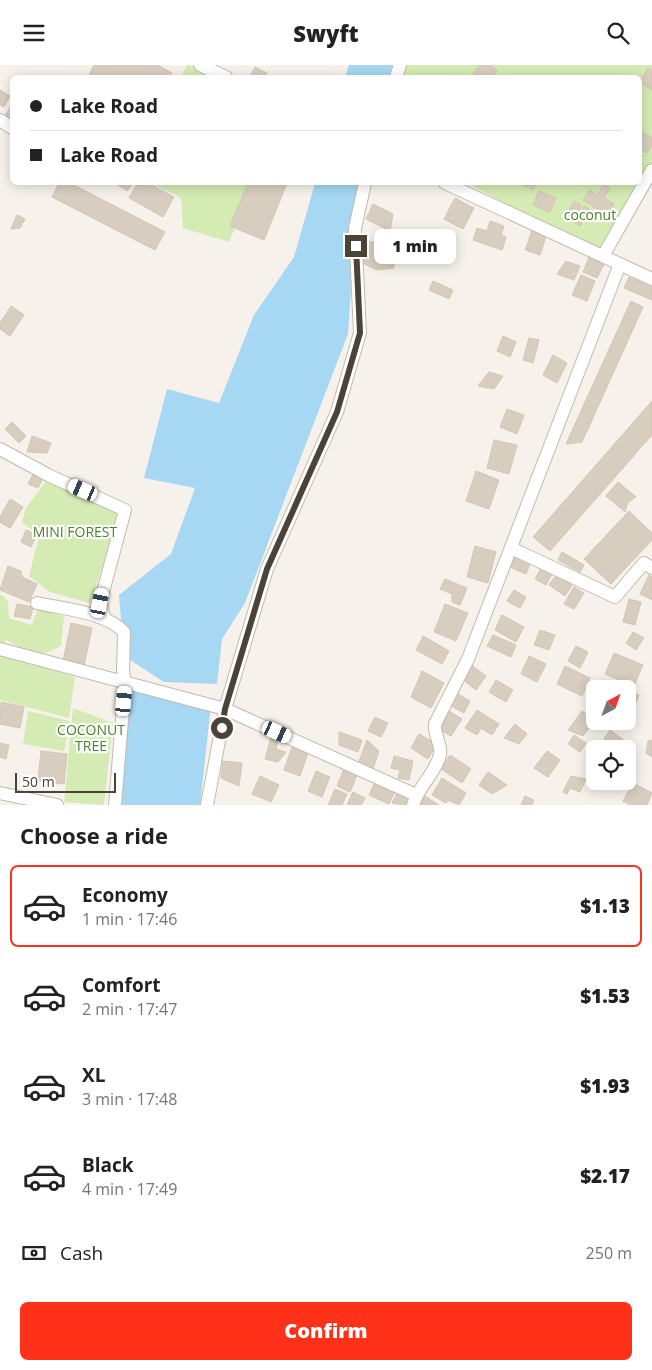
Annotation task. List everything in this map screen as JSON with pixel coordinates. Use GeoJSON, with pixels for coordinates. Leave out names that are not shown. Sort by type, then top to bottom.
{"type":"FeatureCollection","features":[{"type":"Feature","properties":{"kind":"street"},"geometry":{"type":"LineString","coordinates":[[200,65],[222,75]]}},
{"type":"Feature","properties":{"kind":"street"},"geometry":{"type":"LineString","coordinates":[[603,256],[652,170]]}},
{"type":"Feature","properties":{"kind":"street"},"geometry":{"type":"LineString","coordinates":[[207,805],[225,709],[267,569],[337,412],[360,333],[355,228],[365,185]]}},
{"type":"Feature","properties":{"kind":"street"},"geometry":{"type":"LineString","coordinates":[[450,185],[652,279]]}},
{"type":"Feature","properties":{"kind":"street"},"geometry":{"type":"LineString","coordinates":[[0,649],[225,709],[414,800],[440,756],[440,747],[436,738],[434,724],[468,659],[620,264]]}},
{"type":"Feature","properties":{"kind":"street"},"geometry":{"type":"LineString","coordinates":[[0,449],[48,475],[118,505],[125,510],[100,603],[105,619]]}},
{"type":"Feature","properties":{"kind":"street"},"geometry":{"type":"LineString","coordinates":[[511,548],[615,597],[644,563],[652,568]]}},
{"type":"Feature","properties":{"kind":"street"},"geometry":{"type":"LineString","coordinates":[[37,603],[105,619],[118,625],[124,632],[123,671],[125,683],[114,805]]}},
{"type":"Feature","properties":{"kind":"street"},"geometry":{"type":"LineString","coordinates":[[0,793],[57,805]]}},
{"type":"Feature","properties":{"kind":"green space"},"geometry":{"type":"Polygon","coordinates":[[[187,65],[189,65],[211,75],[182,75],[187,65]]]}},
{"type":"Feature","properties":{"kind":"green space","name":"coconut"},"geometry":{"type":"Polygon","coordinates":[[[407,65],[652,65],[652,161],[642,180],[642,75],[403,75],[407,65]]]}},
{"type":"Feature","properties":{"kind":"green space"},"geometry":{"type":"Polygon","coordinates":[[[155,185],[252,185],[229,242],[183,228],[181,198],[155,185]]]}},
{"type":"Feature","properties":{"kind":"green space","name":"coconut"},"geometry":{"type":"Polygon","coordinates":[[[471,185],[640,185],[603,256],[471,185]]]}},
{"type":"Feature","properties":{"kind":"green space","name":"MINI FOREST"},"geometry":{"type":"Polygon","coordinates":[[[47,480],[121,512],[90,603],[50,592],[29,576],[39,536],[22,522],[26,508],[47,480]]]}},
{"type":"Feature","properties":{"kind":"green space"},"geometry":{"type":"Polygon","coordinates":[[[0,594],[8,601],[9,618],[32,625],[38,608],[64,616],[61,646],[37,657],[6,640],[3,645],[0,644],[0,594]]]}},
{"type":"Feature","properties":{"kind":"green space","name":"COCONUT TREE"},"geometry":{"type":"Polygon","coordinates":[[[0,654],[75,677],[69,718],[0,700],[0,654]]]}},
{"type":"Feature","properties":{"kind":"green space","name":"COCONUT TREE"},"geometry":{"type":"Polygon","coordinates":[[[73,708],[113,723],[104,805],[64,802],[73,708]]]}},
{"type":"Feature","properties":{"kind":"green space","name":"COCONUT TREE"},"geometry":{"type":"Polygon","coordinates":[[[28,711],[70,721],[64,751],[23,744],[28,711]]]}},
{"type":"Feature","properties":{"kind":"water"},"geometry":{"type":"Polygon","coordinates":[[[349,65],[393,65],[390,75],[346,75],[349,65]]]}},
{"type":"Feature","properties":{"kind":"water"},"geometry":{"type":"Polygon","coordinates":[[[314,185],[365,185],[355,228],[348,334],[245,603],[222,639],[217,684],[164,682],[124,656],[119,595],[171,554],[195,488],[144,478],[167,389],[219,403],[254,315],[294,257],[314,185]]]}},
{"type":"Feature","properties":{"kind":"water"},"geometry":{"type":"Polygon","coordinates":[[[125,683],[211,705],[200,805],[117,805],[125,683]]]}},
{"type":"Feature","properties":{"kind":"building"},"geometry":{"type":"Polygon","coordinates":[[[94,65],[158,65],[172,73],[170,75],[89,75],[94,65]]]}},
{"type":"Feature","properties":{"kind":"building"},"geometry":{"type":"Polygon","coordinates":[[[479,65],[489,65],[497,70],[494,75],[473,75],[479,65]]]}},
{"type":"Feature","properties":{"kind":"building"},"geometry":{"type":"Polygon","coordinates":[[[255,67],[267,73],[266,75],[251,75],[255,67]]]}},
{"type":"Feature","properties":{"kind":"building"},"geometry":{"type":"Polygon","coordinates":[[[648,68],[652,71],[652,90],[642,83],[642,78],[648,68]]]}},
{"type":"Feature","properties":{"kind":"building"},"geometry":{"type":"Polygon","coordinates":[[[0,90],[10,96],[4,107],[0,105],[0,90]]]}},
{"type":"Feature","properties":{"kind":"building"},"geometry":{"type":"Polygon","coordinates":[[[10,107],[10,120],[5,116],[10,107]]]}},
{"type":"Feature","properties":{"kind":"building"},"geometry":{"type":"Polygon","coordinates":[[[642,132],[652,138],[652,145],[647,153],[642,149],[642,132]]]}},
{"type":"Feature","properties":{"kind":"building"},"geometry":{"type":"Polygon","coordinates":[[[58,185],[74,185],[165,232],[155,250],[52,197],[58,185]]]}},
{"type":"Feature","properties":{"kind":"building"},"geometry":{"type":"Polygon","coordinates":[[[118,185],[132,185],[127,191],[118,185]]]}},
{"type":"Feature","properties":{"kind":"building"},"geometry":{"type":"Polygon","coordinates":[[[137,185],[152,185],[174,197],[163,217],[129,198],[137,185]]]}},
{"type":"Feature","properties":{"kind":"building"},"geometry":{"type":"Polygon","coordinates":[[[247,185],[286,185],[264,240],[230,226],[247,185]]]}},
{"type":"Feature","properties":{"kind":"building"},"geometry":{"type":"Polygon","coordinates":[[[523,185],[536,185],[533,190],[523,185]]]}},
{"type":"Feature","properties":{"kind":"building"},"geometry":{"type":"Polygon","coordinates":[[[603,185],[610,188],[604,198],[614,204],[607,215],[583,200],[589,190],[597,195],[603,185]]]}},
{"type":"Feature","properties":{"kind":"building"},"geometry":{"type":"Polygon","coordinates":[[[539,191],[556,198],[550,212],[533,205],[539,191]]]}},
{"type":"Feature","properties":{"kind":"building"},"geometry":{"type":"Polygon","coordinates":[[[455,198],[474,208],[463,229],[444,219],[455,198]]]}},
{"type":"Feature","properties":{"kind":"building"},"geometry":{"type":"Polygon","coordinates":[[[574,201],[581,205],[579,209],[581,211],[584,206],[589,209],[580,226],[565,217],[574,201]]]}},
{"type":"Feature","properties":{"kind":"building"},"geometry":{"type":"Polygon","coordinates":[[[373,204],[393,214],[390,231],[366,219],[373,204]]]}},
{"type":"Feature","properties":{"kind":"building"},"geometry":{"type":"Polygon","coordinates":[[[17,215],[25,219],[20,228],[11,229],[17,215]]]}},
{"type":"Feature","properties":{"kind":"building"},"geometry":{"type":"Polygon","coordinates":[[[490,221],[504,226],[501,235],[506,237],[502,250],[473,240],[477,228],[487,231],[490,221]]]}},
{"type":"Feature","properties":{"kind":"building"},"geometry":{"type":"Polygon","coordinates":[[[533,228],[547,233],[540,255],[525,250],[533,228]]]}},
{"type":"Feature","properties":{"kind":"building"},"geometry":{"type":"Polygon","coordinates":[[[366,241],[385,244],[383,254],[396,256],[394,268],[377,270],[362,263],[366,241]]]}},
{"type":"Feature","properties":{"kind":"building"},"geometry":{"type":"Polygon","coordinates":[[[589,257],[604,264],[597,278],[583,272],[589,257]]]}},
{"type":"Feature","properties":{"kind":"building"},"geometry":{"type":"Polygon","coordinates":[[[566,261],[580,266],[574,280],[557,274],[566,261]]]}},
{"type":"Feature","properties":{"kind":"building"},"geometry":{"type":"Polygon","coordinates":[[[581,275],[595,281],[587,301],[572,295],[581,275]]]}},
{"type":"Feature","properties":{"kind":"building"},"geometry":{"type":"Polygon","coordinates":[[[629,277],[652,287],[652,300],[624,288],[629,277]]]}},
{"type":"Feature","properties":{"kind":"building"},"geometry":{"type":"Polygon","coordinates":[[[433,281],[453,290],[449,299],[429,290],[433,281]]]}},
{"type":"Feature","properties":{"kind":"building"},"geometry":{"type":"Polygon","coordinates":[[[631,301],[643,307],[582,442],[566,444],[631,301]]]}},
{"type":"Feature","properties":{"kind":"building"},"geometry":{"type":"Polygon","coordinates":[[[11,306],[24,315],[10,336],[0,329],[0,323],[11,306]]]}},
{"type":"Feature","properties":{"kind":"building"},"geometry":{"type":"Polygon","coordinates":[[[503,336],[516,342],[510,357],[497,351],[503,336]]]}},
{"type":"Feature","properties":{"kind":"building"},"geometry":{"type":"Polygon","coordinates":[[[529,338],[539,340],[533,363],[523,360],[529,338]]]}},
{"type":"Feature","properties":{"kind":"building"},"geometry":{"type":"Polygon","coordinates":[[[553,355],[567,363],[557,383],[543,375],[553,355]]]}},
{"type":"Feature","properties":{"kind":"building"},"geometry":{"type":"Polygon","coordinates":[[[489,372],[503,376],[494,389],[478,386],[489,372]]]}},
{"type":"Feature","properties":{"kind":"building"},"geometry":{"type":"Polygon","coordinates":[[[652,401],[652,435],[550,551],[533,537],[652,401]]]}},
{"type":"Feature","properties":{"kind":"building"},"geometry":{"type":"Polygon","coordinates":[[[507,409],[524,415],[517,434],[500,427],[507,409]]]}},
{"type":"Feature","properties":{"kind":"building"},"geometry":{"type":"Polygon","coordinates":[[[12,422],[26,436],[19,443],[5,429],[12,422]]]}},
{"type":"Feature","properties":{"kind":"building"},"geometry":{"type":"Polygon","coordinates":[[[32,436],[51,443],[47,453],[27,452],[32,436]]]}},
{"type":"Feature","properties":{"kind":"building"},"geometry":{"type":"Polygon","coordinates":[[[494,440],[517,445],[509,474],[487,468],[494,440]]]}},
{"type":"Feature","properties":{"kind":"building"},"geometry":{"type":"Polygon","coordinates":[[[476,471],[499,480],[489,509],[466,501],[476,471]]]}},
{"type":"Feature","properties":{"kind":"building"},"geometry":{"type":"Polygon","coordinates":[[[34,472],[44,476],[38,488],[28,484],[34,472]]]}},
{"type":"Feature","properties":{"kind":"building"},"geometry":{"type":"Polygon","coordinates":[[[618,482],[636,497],[628,502],[625,512],[606,496],[618,482]]]}},
{"type":"Feature","properties":{"kind":"building"},"geometry":{"type":"Polygon","coordinates":[[[10,499],[23,507],[10,528],[0,522],[0,517],[10,499]]]}},
{"type":"Feature","properties":{"kind":"building"},"geometry":{"type":"Polygon","coordinates":[[[629,511],[652,533],[652,540],[611,584],[584,559],[629,511]]]}},
{"type":"Feature","properties":{"kind":"building"},"geometry":{"type":"Polygon","coordinates":[[[26,530],[37,535],[31,547],[21,542],[26,530]]]}},
{"type":"Feature","properties":{"kind":"building"},"geometry":{"type":"Polygon","coordinates":[[[475,546],[496,552],[488,583],[467,577],[475,546]]]}},
{"type":"Feature","properties":{"kind":"building"},"geometry":{"type":"Polygon","coordinates":[[[562,552],[584,565],[580,572],[558,560],[562,552]]]}},
{"type":"Feature","properties":{"kind":"building"},"geometry":{"type":"Polygon","coordinates":[[[515,556],[531,562],[526,574],[510,567],[515,556]]]}},
{"type":"Feature","properties":{"kind":"building"},"geometry":{"type":"Polygon","coordinates":[[[8,566],[21,571],[22,577],[37,584],[29,602],[0,590],[8,566]]]}},
{"type":"Feature","properties":{"kind":"building"},"geometry":{"type":"Polygon","coordinates":[[[541,568],[552,574],[546,585],[535,579],[541,568]]]}},
{"type":"Feature","properties":{"kind":"building"},"geometry":{"type":"Polygon","coordinates":[[[557,574],[572,585],[565,596],[549,585],[557,574]]]}},
{"type":"Feature","properties":{"kind":"building"},"geometry":{"type":"Polygon","coordinates":[[[649,575],[652,577],[652,600],[640,594],[649,575]]]}},
{"type":"Feature","properties":{"kind":"building"},"geometry":{"type":"Polygon","coordinates":[[[445,579],[467,588],[460,605],[452,602],[452,594],[440,589],[445,579]]]}},
{"type":"Feature","properties":{"kind":"building"},"geometry":{"type":"Polygon","coordinates":[[[574,587],[584,593],[574,609],[564,604],[574,587]]]}},
{"type":"Feature","properties":{"kind":"building"},"geometry":{"type":"Polygon","coordinates":[[[514,590],[526,597],[520,608],[507,601],[514,590]]]}},
{"type":"Feature","properties":{"kind":"building"},"geometry":{"type":"Polygon","coordinates":[[[629,599],[641,602],[635,625],[623,622],[629,599]]]}},
{"type":"Feature","properties":{"kind":"building"},"geometry":{"type":"Polygon","coordinates":[[[17,604],[33,607],[30,619],[14,616],[17,604]]]}},
{"type":"Feature","properties":{"kind":"building"},"geometry":{"type":"Polygon","coordinates":[[[445,604],[468,613],[456,641],[434,632],[445,604]]]}},
{"type":"Feature","properties":{"kind":"building"},"geometry":{"type":"Polygon","coordinates":[[[502,615],[524,627],[516,642],[495,630],[502,615]]]}},
{"type":"Feature","properties":{"kind":"building"},"geometry":{"type":"Polygon","coordinates":[[[71,623],[92,628],[84,666],[63,661],[71,623]]]}},
{"type":"Feature","properties":{"kind":"building"},"geometry":{"type":"Polygon","coordinates":[[[540,630],[555,635],[549,650],[534,645],[540,630]]]}},
{"type":"Feature","properties":{"kind":"building"},"geometry":{"type":"Polygon","coordinates":[[[633,632],[644,638],[636,650],[626,643],[633,632]]]}},
{"type":"Feature","properties":{"kind":"building"},"geometry":{"type":"Polygon","coordinates":[[[493,635],[516,645],[511,657],[487,646],[493,635]]]}},
{"type":"Feature","properties":{"kind":"building"},"geometry":{"type":"Polygon","coordinates":[[[423,636],[449,651],[442,664],[416,650],[423,636]]]}},
{"type":"Feature","properties":{"kind":"building"},"geometry":{"type":"Polygon","coordinates":[[[576,646],[588,652],[580,668],[568,661],[576,646]]]}},
{"type":"Feature","properties":{"kind":"building"},"geometry":{"type":"Polygon","coordinates":[[[614,653],[643,665],[636,681],[620,680],[605,674],[614,653]]]}},
{"type":"Feature","properties":{"kind":"building"},"geometry":{"type":"Polygon","coordinates":[[[529,656],[546,664],[537,682],[521,674],[529,656]]]}},
{"type":"Feature","properties":{"kind":"building"},"geometry":{"type":"Polygon","coordinates":[[[471,665],[486,676],[476,690],[463,680],[471,665]]]}},
{"type":"Feature","properties":{"kind":"building"},"geometry":{"type":"Polygon","coordinates":[[[565,666],[590,678],[586,680],[586,687],[582,696],[557,684],[565,666]]]}},
{"type":"Feature","properties":{"kind":"building"},"geometry":{"type":"Polygon","coordinates":[[[422,671],[444,683],[431,708],[411,697],[422,671]]]}},
{"type":"Feature","properties":{"kind":"building"},"geometry":{"type":"Polygon","coordinates":[[[496,680],[513,690],[506,702],[489,692],[496,680]]]}},
{"type":"Feature","properties":{"kind":"building"},"geometry":{"type":"Polygon","coordinates":[[[455,692],[470,701],[464,713],[448,704],[455,692]]]}},
{"type":"Feature","properties":{"kind":"building"},"geometry":{"type":"Polygon","coordinates":[[[1,702],[24,707],[20,728],[0,724],[1,702]]]}},
{"type":"Feature","properties":{"kind":"building"},"geometry":{"type":"Polygon","coordinates":[[[477,710],[499,724],[492,735],[481,728],[477,735],[465,728],[477,710]]]}},
{"type":"Feature","properties":{"kind":"building"},"geometry":{"type":"Polygon","coordinates":[[[449,711],[462,719],[451,736],[438,729],[449,711]]]}},
{"type":"Feature","properties":{"kind":"building"},"geometry":{"type":"Polygon","coordinates":[[[582,711],[586,714],[586,730],[588,730],[583,736],[568,730],[582,711]]]}},
{"type":"Feature","properties":{"kind":"building"},"geometry":{"type":"Polygon","coordinates":[[[375,717],[388,723],[381,737],[368,731],[375,717]]]}},
{"type":"Feature","properties":{"kind":"building"},"geometry":{"type":"Polygon","coordinates":[[[515,724],[527,734],[519,744],[504,738],[515,724]]]}},
{"type":"Feature","properties":{"kind":"building"},"geometry":{"type":"Polygon","coordinates":[[[610,730],[624,740],[606,740],[604,739],[610,730]]]}},
{"type":"Feature","properties":{"kind":"building"},"geometry":{"type":"Polygon","coordinates":[[[339,732],[362,740],[358,752],[339,745],[339,732]]]}},
{"type":"Feature","properties":{"kind":"building"},"geometry":{"type":"Polygon","coordinates":[[[419,734],[437,744],[428,759],[411,748],[419,734]]]}},
{"type":"Feature","properties":{"kind":"building"},"geometry":{"type":"Polygon","coordinates":[[[574,735],[586,743],[580,752],[568,744],[574,735]]]}},
{"type":"Feature","properties":{"kind":"building"},"geometry":{"type":"Polygon","coordinates":[[[271,737],[278,739],[276,749],[286,752],[278,762],[265,759],[271,737]]]}},
{"type":"Feature","properties":{"kind":"building"},"geometry":{"type":"Polygon","coordinates":[[[367,740],[379,751],[373,769],[358,764],[367,740]]]}},
{"type":"Feature","properties":{"kind":"building"},"geometry":{"type":"Polygon","coordinates":[[[652,740],[652,757],[646,753],[648,741],[652,740]]]}},
{"type":"Feature","properties":{"kind":"building"},"geometry":{"type":"Polygon","coordinates":[[[0,743],[9,745],[6,759],[0,757],[0,743]]]}},
{"type":"Feature","properties":{"kind":"building"},"geometry":{"type":"Polygon","coordinates":[[[292,747],[308,753],[300,776],[284,770],[292,747]]]}},
{"type":"Feature","properties":{"kind":"building"},"geometry":{"type":"Polygon","coordinates":[[[41,751],[67,754],[64,784],[38,781],[41,751]]]}},
{"type":"Feature","properties":{"kind":"building"},"geometry":{"type":"Polygon","coordinates":[[[547,751],[560,760],[548,777],[534,768],[547,751]]]}},
{"type":"Feature","properties":{"kind":"building"},"geometry":{"type":"Polygon","coordinates":[[[450,755],[471,769],[462,783],[441,769],[450,755]]]}},
{"type":"Feature","properties":{"kind":"building"},"geometry":{"type":"Polygon","coordinates":[[[394,756],[413,761],[409,780],[398,778],[400,770],[391,768],[394,756]]]}},
{"type":"Feature","properties":{"kind":"building"},"geometry":{"type":"Polygon","coordinates":[[[223,761],[242,763],[239,786],[221,778],[223,761]]]}},
{"type":"Feature","properties":{"kind":"building"},"geometry":{"type":"Polygon","coordinates":[[[344,769],[357,775],[350,792],[337,786],[344,769]]]}},
{"type":"Feature","properties":{"kind":"building"},"geometry":{"type":"Polygon","coordinates":[[[316,771],[330,777],[322,797],[308,791],[316,771]]]}},
{"type":"Feature","properties":{"kind":"building"},"geometry":{"type":"Polygon","coordinates":[[[488,772],[507,785],[492,794],[479,785],[488,772]]]}},
{"type":"Feature","properties":{"kind":"building"},"geometry":{"type":"Polygon","coordinates":[[[260,776],[279,785],[271,802],[252,794],[260,776]]]}},
{"type":"Feature","properties":{"kind":"building"},"geometry":{"type":"Polygon","coordinates":[[[571,776],[586,779],[580,792],[570,788],[567,794],[563,792],[571,776]]]}},
{"type":"Feature","properties":{"kind":"building"},"geometry":{"type":"Polygon","coordinates":[[[442,778],[466,793],[459,805],[448,800],[446,803],[432,795],[442,778]]]}},
{"type":"Feature","properties":{"kind":"building"},"geometry":{"type":"Polygon","coordinates":[[[376,780],[396,789],[389,804],[369,795],[376,780]]]}},
{"type":"Feature","properties":{"kind":"building"},"geometry":{"type":"Polygon","coordinates":[[[636,785],[652,793],[647,805],[630,805],[623,801],[629,790],[636,790],[636,785]]]}},
{"type":"Feature","properties":{"kind":"building"},"geometry":{"type":"Polygon","coordinates":[[[335,789],[347,794],[342,805],[328,805],[335,789]]]}},
{"type":"Feature","properties":{"kind":"building"},"geometry":{"type":"Polygon","coordinates":[[[398,791],[409,797],[405,805],[392,803],[398,791]]]}},
{"type":"Feature","properties":{"kind":"building"},"geometry":{"type":"Polygon","coordinates":[[[353,792],[365,798],[361,805],[347,805],[353,792]]]}},
{"type":"Feature","properties":{"kind":"building"},"geometry":{"type":"Polygon","coordinates":[[[425,796],[439,805],[420,805],[425,796]]]}},
{"type":"Feature","properties":{"kind":"building"},"geometry":{"type":"Polygon","coordinates":[[[525,796],[534,800],[532,805],[521,805],[525,796]]]}},
{"type":"Feature","properties":{"kind":"route"},"geometry":{"type":"LineString","coordinates":[[222,728],[225,709],[267,569],[337,412],[360,333],[356,246]]}}]}
